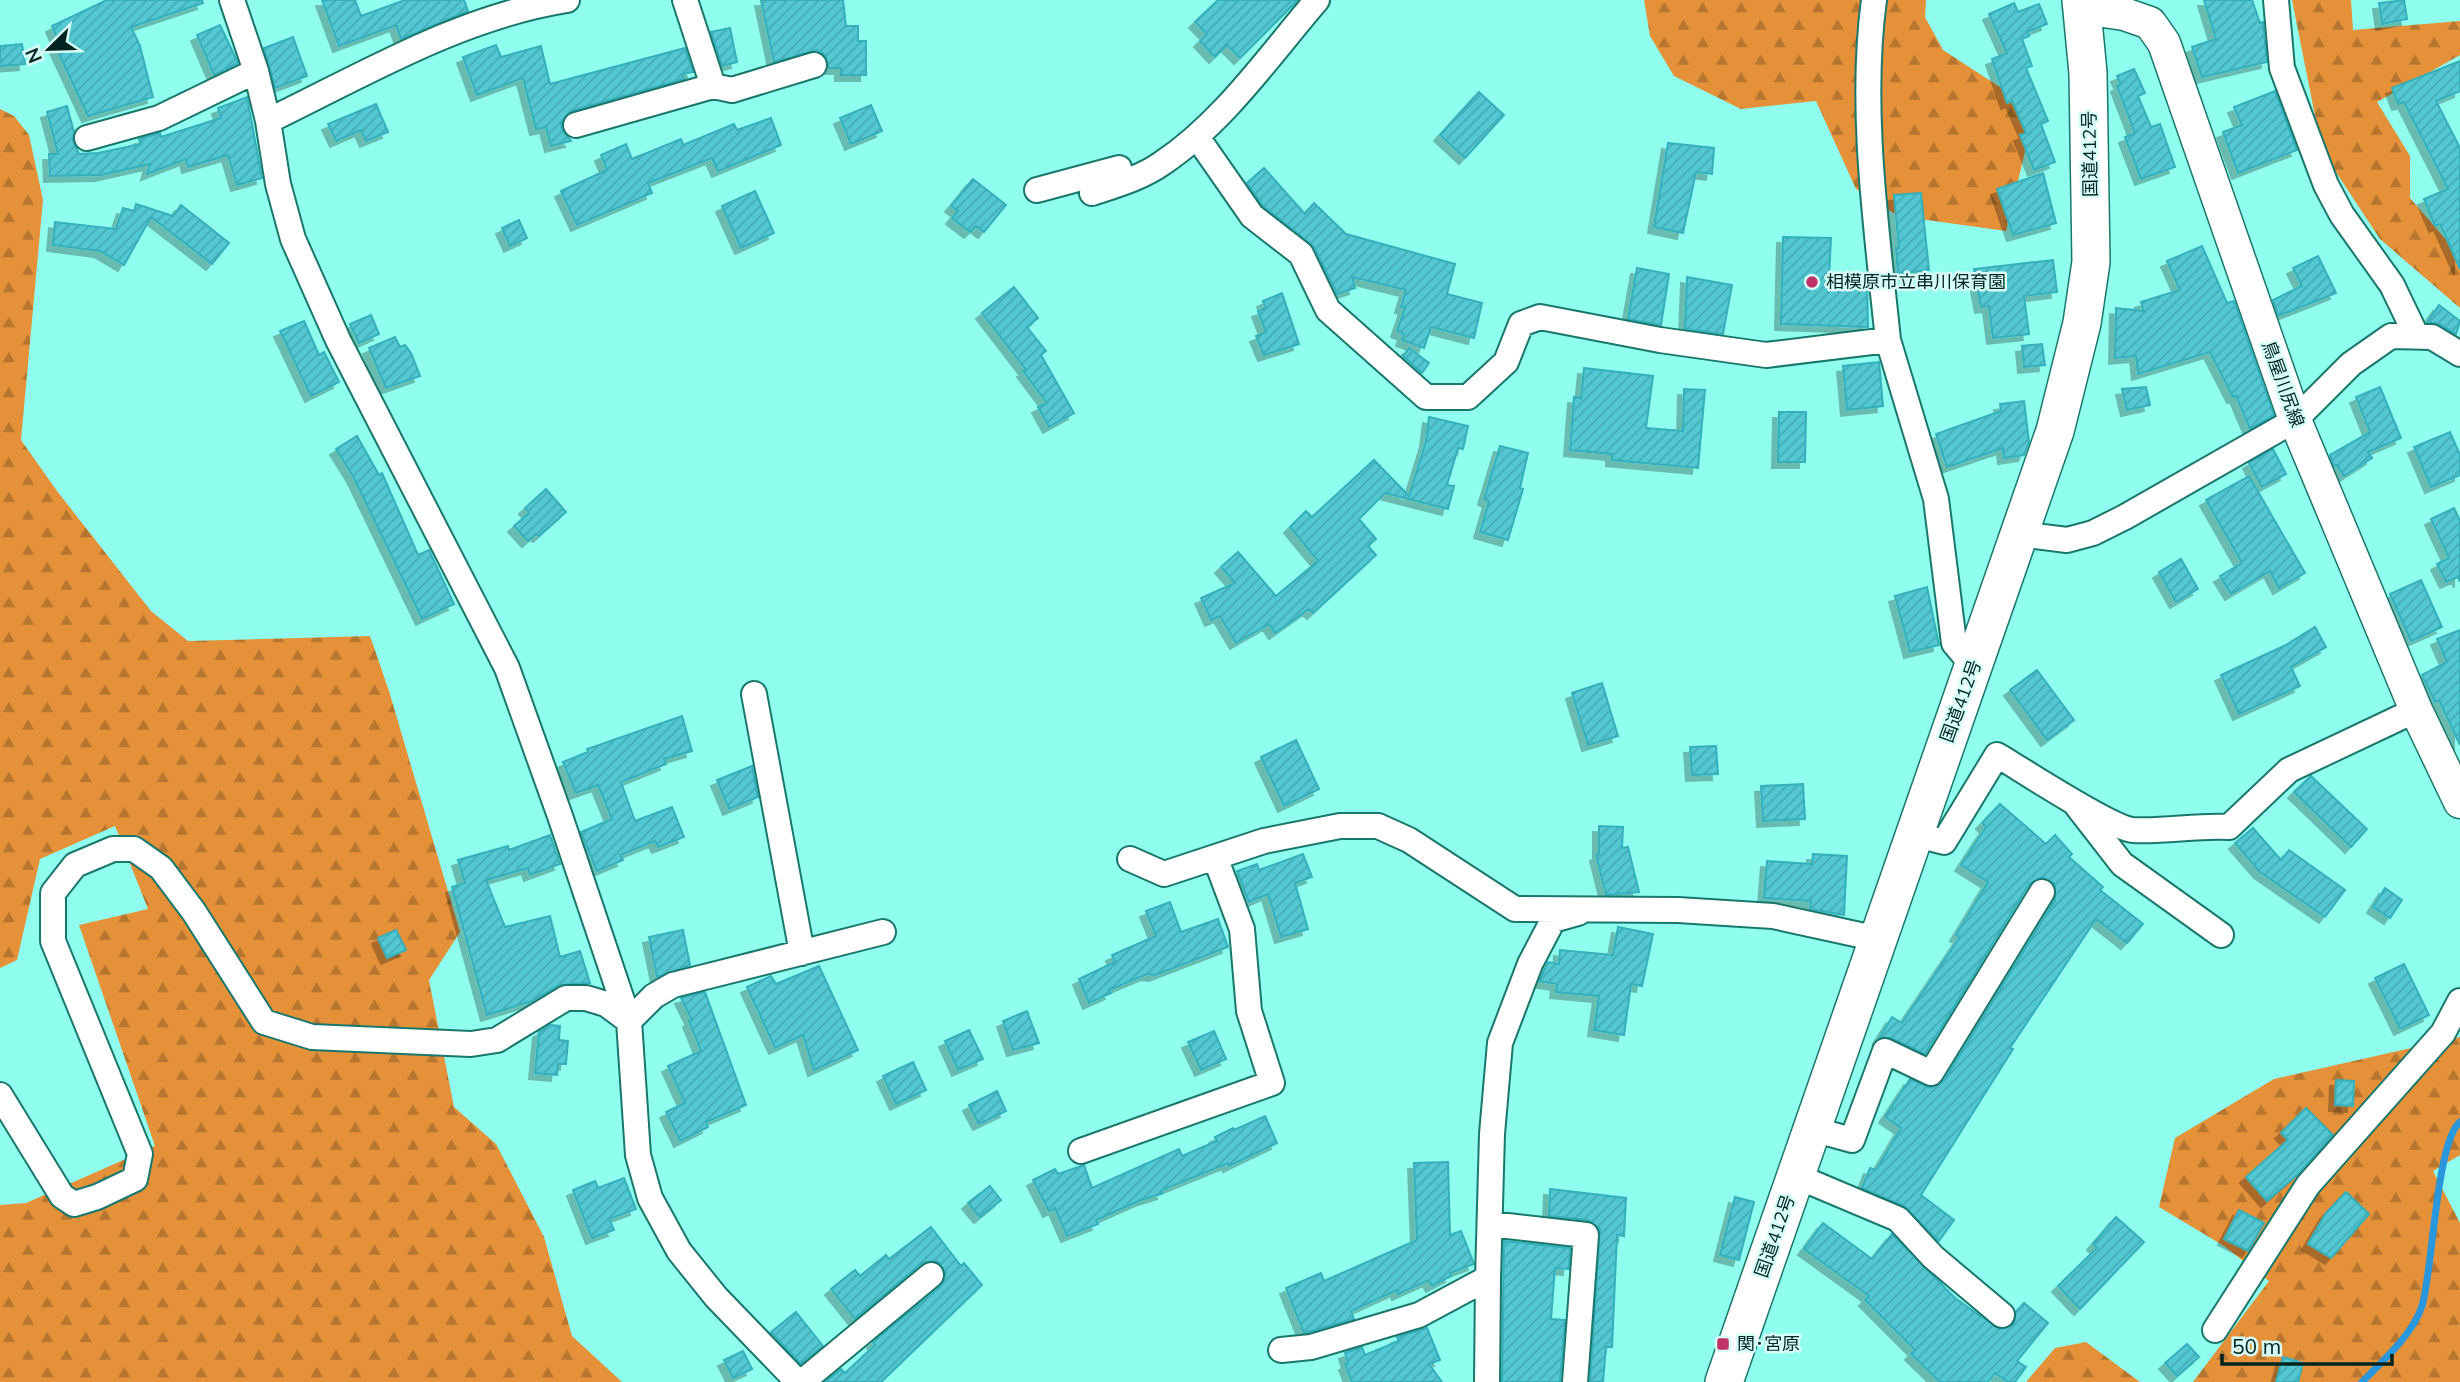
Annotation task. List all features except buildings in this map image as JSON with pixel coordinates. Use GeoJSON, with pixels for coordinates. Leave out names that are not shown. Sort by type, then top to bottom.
{"type":"FeatureCollection","features":[{"type":"Feature","properties":{"kind":"highway","name":"国道412号"},"geometry":{"type":"LineString","coordinates":[[1724,1382],[1913,834],[1974,667],[2058,418],[2082,323],[2091,262],[2089,100],[2082,4]]}},
{"type":"Feature","properties":{"kind":"main road","name":"鳥屋川尻線"},"geometry":{"type":"LineString","coordinates":[[2082,4],[2150,23],[2164,43],[2295,420],[2416,710],[2460,802]]}},
{"type":"Feature","properties":{"kind":"street"},"geometry":{"type":"LineString","coordinates":[[232,0],[256,71],[268,121],[278,184],[293,239],[338,340],[507,668],[629,1021],[638,1155],[650,1198],[679,1251],[716,1297],[800,1382],[931,1275]]}},
{"type":"Feature","properties":{"kind":"street"},"geometry":{"type":"LineString","coordinates":[[268,121],[467,25],[530,6],[567,0]]}},
{"type":"Feature","properties":{"kind":"street"},"geometry":{"type":"LineString","coordinates":[[685,0],[713,86]]}},
{"type":"Feature","properties":{"kind":"street"},"geometry":{"type":"LineString","coordinates":[[1092,193],[1124,183],[1160,166],[1197,137],[1317,0]]}},
{"type":"Feature","properties":{"kind":"street"},"geometry":{"type":"LineString","coordinates":[[1874,0],[1868,52],[1875,217],[1888,340],[1937,499],[1954,643],[1974,667]]}},
{"type":"Feature","properties":{"kind":"street"},"geometry":{"type":"LineString","coordinates":[[2276,0],[2282,68],[2326,185],[2342,215],[2392,285],[2416,335]]}},
{"type":"Feature","properties":{"kind":"street"},"geometry":{"type":"LineString","coordinates":[[576,125],[713,86],[732,90],[814,65]]}},
{"type":"Feature","properties":{"kind":"street"},"geometry":{"type":"LineString","coordinates":[[87,138],[159,118],[256,71]]}},
{"type":"Feature","properties":{"kind":"street"},"geometry":{"type":"LineString","coordinates":[[1037,190],[1154,158],[1197,137]]}},
{"type":"Feature","properties":{"kind":"street"},"geometry":{"type":"LineString","coordinates":[[1197,137],[1252,216],[1301,254],[1328,310],[1426,397],[1468,397],[1506,362],[1521,324],[1540,317],[1660,340],[1766,355],[1888,340]]}},
{"type":"Feature","properties":{"kind":"street"},"geometry":{"type":"LineString","coordinates":[[2020,534],[2067,540],[2093,533],[2295,420],[2351,364],[2391,336],[2432,337],[2460,354]]}},
{"type":"Feature","properties":{"kind":"street"},"geometry":{"type":"LineString","coordinates":[[754,694],[802,953]]}},
{"type":"Feature","properties":{"kind":"street"},"geometry":{"type":"LineString","coordinates":[[1913,834],[1944,842],[1997,755],[2072,800],[2130,830],[2195,825],[2229,827],[2289,770],[2416,710]]}},
{"type":"Feature","properties":{"kind":"street"},"geometry":{"type":"LineString","coordinates":[[2072,800],[2122,864],[2221,935]]}},
{"type":"Feature","properties":{"kind":"street"},"geometry":{"type":"LineString","coordinates":[[1130,859],[1164,874],[1264,841],[1340,826],[1378,826],[1409,840],[1515,909],[1678,910],[1773,916],[1878,939]]}},
{"type":"Feature","properties":{"kind":"street"},"geometry":{"type":"LineString","coordinates":[[0,1095],[62,1196],[74,1204],[97,1197],[135,1179],[141,1154],[53,941],[52,930],[53,893],[75,865],[113,849],[134,849],[161,867],[194,912],[264,1021],[276,1026],[312,1037],[471,1044],[497,1040],[566,998],[586,998],[606,1004],[629,1021]]}},
{"type":"Feature","properties":{"kind":"street"},"geometry":{"type":"LineString","coordinates":[[1081,1151],[1272,1083],[1249,1011],[1242,929],[1215,858]]}},
{"type":"Feature","properties":{"kind":"street"},"geometry":{"type":"LineString","coordinates":[[1812,1129],[1853,1140],[1885,1051],[1931,1073],[2042,892]]}},
{"type":"Feature","properties":{"kind":"street"},"geometry":{"type":"LineString","coordinates":[[1485,1381],[1492,1134],[1500,1043],[1530,964],[1553,920],[1585,910]]}},
{"type":"Feature","properties":{"kind":"street"},"geometry":{"type":"LineString","coordinates":[[629,1021],[654,996],[673,985],[883,932]]}},
{"type":"Feature","properties":{"kind":"street"},"geometry":{"type":"LineString","coordinates":[[2215,1330],[2308,1185],[2443,1033],[2460,1001]]}},
{"type":"Feature","properties":{"kind":"street"},"geometry":{"type":"LineString","coordinates":[[1796,1176],[1898,1219],[1933,1256],[2002,1315]]}},
{"type":"Feature","properties":{"kind":"street"},"geometry":{"type":"LineString","coordinates":[[1490,1224],[1586,1235],[1575,1382]]}},
{"type":"Feature","properties":{"kind":"street"},"geometry":{"type":"LineString","coordinates":[[1281,1350],[1311,1347],[1419,1315],[1488,1278]]}},
{"type":"Feature","properties":{"kind":"green space"},"geometry":{"type":"Polygon","coordinates":[[[1644,0],[1926,0],[1925,17],[1943,50],[2035,110],[2006,231],[1898,216],[1856,189],[1816,101],[1741,109],[1674,76],[1650,36],[1644,0]]]}},
{"type":"Feature","properties":{"kind":"green space"},"geometry":{"type":"Polygon","coordinates":[[[2292,0],[2351,0],[2353,30],[2460,21],[2460,55],[2377,102],[2410,156],[2410,198],[2460,256],[2460,308],[2380,239],[2322,151],[2292,0]]]}},
{"type":"Feature","properties":{"kind":"green space"},"geometry":{"type":"Polygon","coordinates":[[[0,109],[14,116],[29,135],[43,200],[21,440],[57,491],[151,611],[188,641],[370,636],[389,691],[460,932],[429,980],[454,1107],[496,1144],[544,1237],[572,1336],[622,1382],[0,1382],[0,1205],[26,1203],[155,1146],[79,925],[148,909],[115,826],[40,859],[17,960],[0,968],[0,109]]]}},
{"type":"Feature","properties":{"kind":"green space"},"geometry":{"type":"Polygon","coordinates":[[[2460,1037],[2460,1155],[2433,1171],[2460,1223],[2460,1382],[2193,1382],[2269,1281],[2224,1246],[2159,1207],[2175,1138],[2274,1079],[2460,1037]]]}},
{"type":"Feature","properties":{"kind":"green space"},"geometry":{"type":"Polygon","coordinates":[[[2086,1342],[2140,1382],[2026,1382],[2055,1348],[2086,1342]]]}},
{"type":"Feature","properties":{"kind":"waterway"},"geometry":{"type":"LineString","coordinates":[[2362,1382],[2405,1337],[2422,1306],[2445,1154],[2452,1134],[2460,1122]]}},
{"type":"Feature","properties":{"kind":"place","name":"相模原市立串川保育園"},"geometry":{"type":"Point","coordinates":[1812,282]}},
{"type":"Feature","properties":{"kind":"place","name":"関･宮原"},"geometry":{"type":"Point","coordinates":[1723,1344]}}]}
